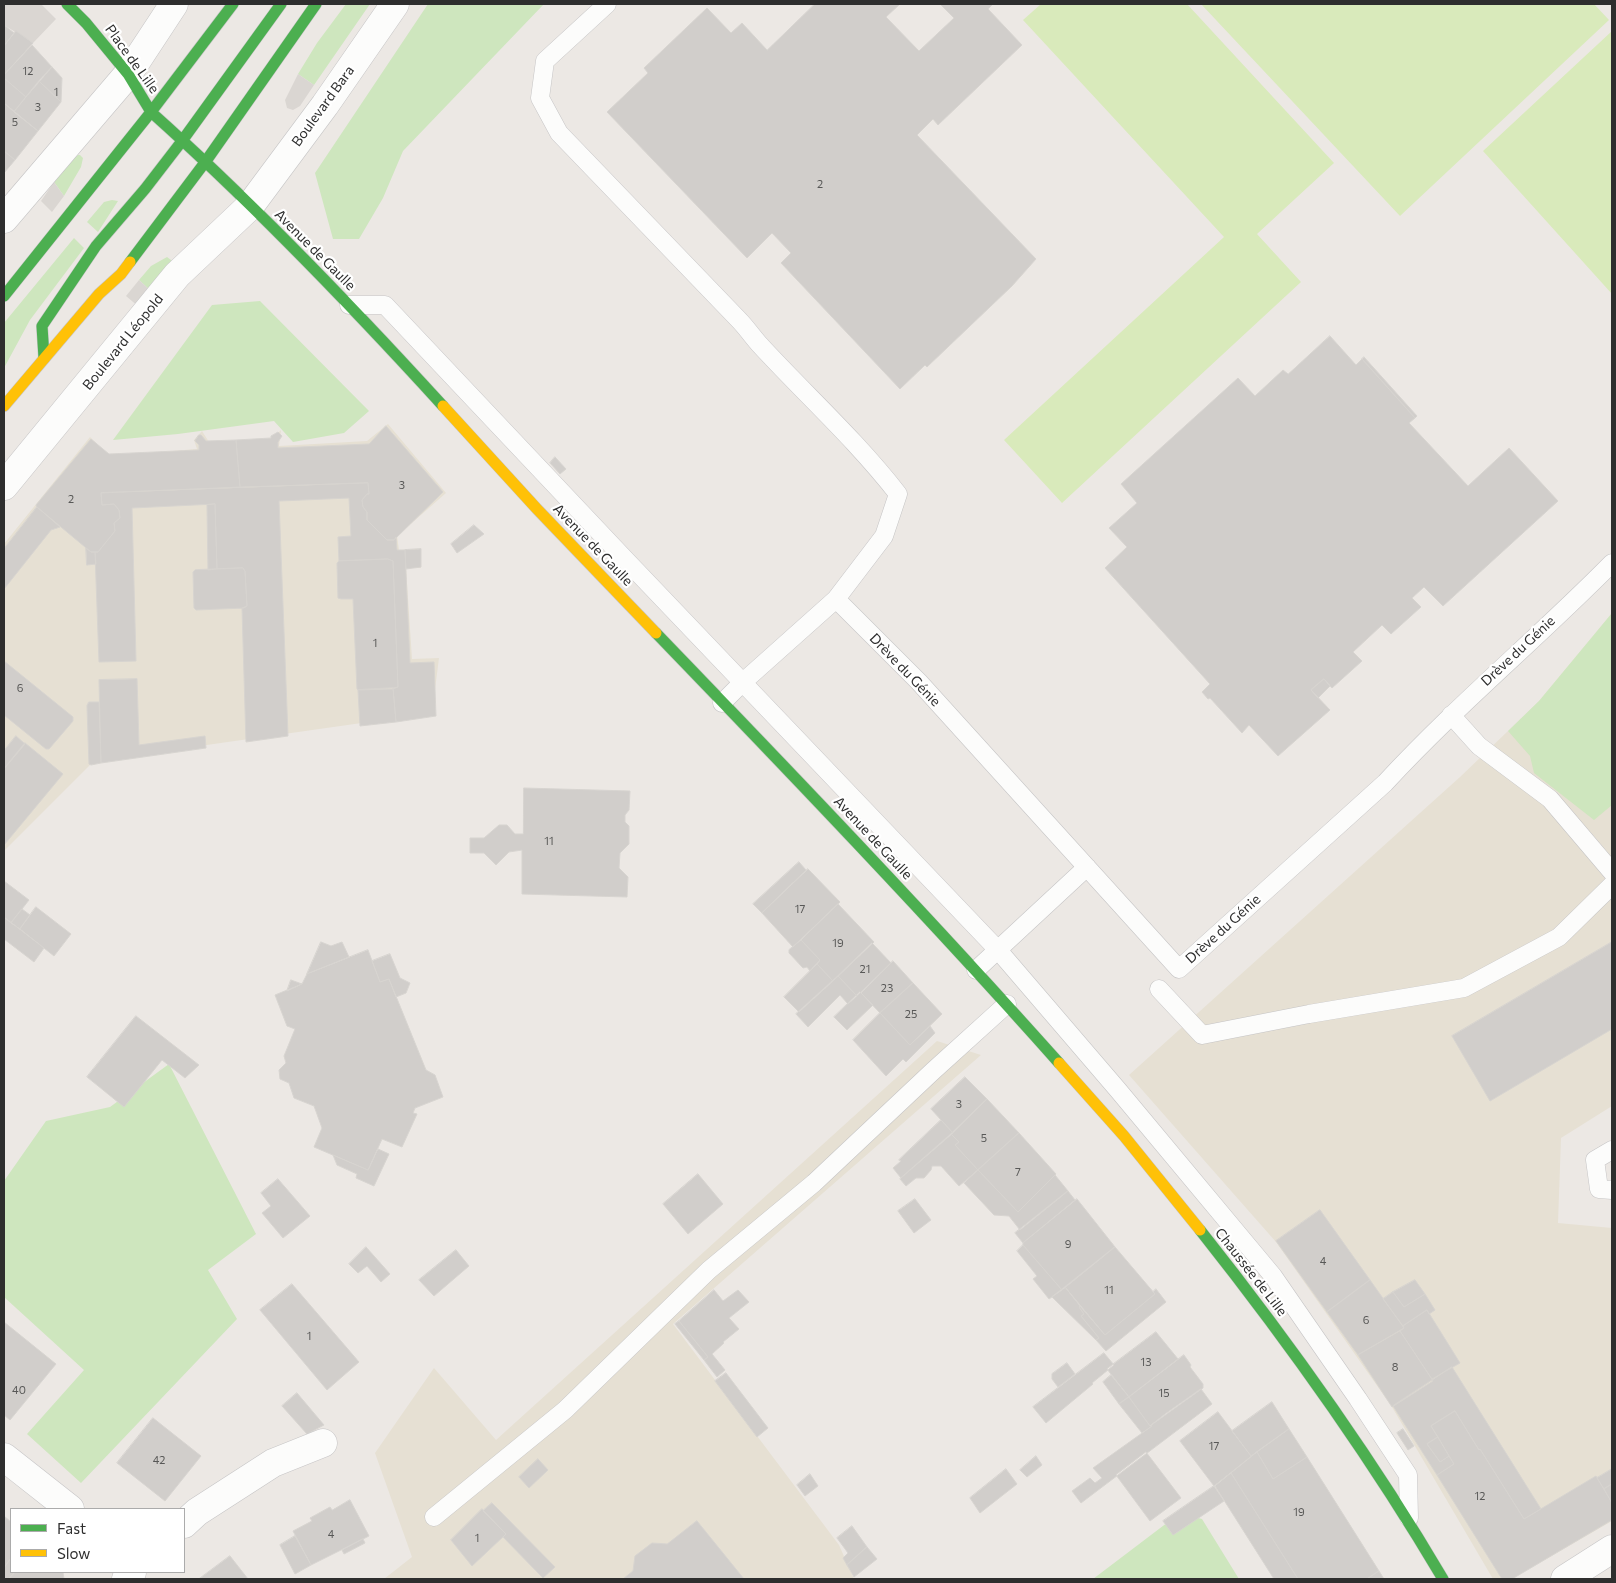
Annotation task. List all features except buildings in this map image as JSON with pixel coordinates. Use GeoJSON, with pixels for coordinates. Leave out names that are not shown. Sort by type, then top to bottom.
{"type":"FeatureCollection","features":[{"type":"Feature","properties":{"kind":"main road","name":"Place de Lille"},"geometry":{"type":"LineString","coordinates":[[68,4],[128,74],[151,112]]}},
{"type":"Feature","properties":{"kind":"main road"},"geometry":{"type":"LineString","coordinates":[[4,296],[151,112],[233,4]]}},
{"type":"Feature","properties":{"kind":"main road"},"geometry":{"type":"LineString","coordinates":[[44,358],[42,326],[96,246],[145,189],[182,141],[281,4]]}},
{"type":"Feature","properties":{"kind":"main road"},"geometry":{"type":"LineString","coordinates":[[4,406],[99,294],[121,274],[206,161],[316,4]]}},
{"type":"Feature","properties":{"kind":"main road","name":"Avenue de Gaulle"},"geometry":{"type":"LineString","coordinates":[[151,112],[206,161],[349,305],[537,508],[826,810],[1007,1004]]}},
{"type":"Feature","properties":{"kind":"main road","name":"Chaussée de Lille"},"geometry":{"type":"LineString","coordinates":[[1007,1004],[1124,1136],[1225,1262],[1336,1411],[1408,1521],[1442,1579]]}},
{"type":"Feature","properties":{"kind":"street"},"geometry":{"type":"LineString","coordinates":[[4,219],[128,74],[174,4]]}},
{"type":"Feature","properties":{"kind":"street","name":"Boulevard Bara"},"geometry":{"type":"LineString","coordinates":[[250,206],[325,105],[395,4]]}},
{"type":"Feature","properties":{"kind":"street","name":"Boulevard Léopold"},"geometry":{"type":"LineString","coordinates":[[4,486],[177,275],[250,206]]}},
{"type":"Feature","properties":{"kind":"street"},"geometry":{"type":"LineString","coordinates":[[185,1523],[197,1512],[273,1463],[323,1443]]}},
{"type":"Feature","properties":{"kind":"street"},"geometry":{"type":"LineString","coordinates":[[4,1457],[69,1508]]}},
{"type":"Feature","properties":{"kind":"street"},"geometry":{"type":"LineString","coordinates":[[1565,1579],[1612,1550]]}},
{"type":"Feature","properties":{"kind":"lane"},"geometry":{"type":"LineString","coordinates":[[607,4],[545,61],[540,98],[559,133],[738,319],[760,345],[831,416],[898,494],[884,536],[836,599],[722,703]]}},
{"type":"Feature","properties":{"kind":"lane"},"geometry":{"type":"LineString","coordinates":[[349,305],[385,305],[998,950],[1273,1276],[1408,1475],[1408,1521]]}},
{"type":"Feature","properties":{"kind":"lane","name":"Drève du Génie"},"geometry":{"type":"LineString","coordinates":[[836,599],[919,682],[1179,969],[1385,783],[1451,715],[1612,563]]}},
{"type":"Feature","properties":{"kind":"lane"},"geometry":{"type":"LineString","coordinates":[[1451,715],[1479,746],[1550,800],[1612,872]]}},
{"type":"Feature","properties":{"kind":"lane"},"geometry":{"type":"LineString","coordinates":[[976,970],[1087,867]]}},
{"type":"Feature","properties":{"kind":"lane"},"geometry":{"type":"LineString","coordinates":[[1159,989],[1202,1034],[1464,988],[1559,937],[1612,885]]}},
{"type":"Feature","properties":{"kind":"lane"},"geometry":{"type":"LineString","coordinates":[[434,1518],[565,1410],[709,1270],[814,1183],[1007,1004]]}},
{"type":"Feature","properties":{"kind":"lane"},"geometry":{"type":"LineString","coordinates":[[1612,1150],[1595,1160],[1599,1189],[1612,1190]]}},
{"type":"Feature","properties":{"kind":"shaded area"},"geometry":{"type":"Polygon","coordinates":[[[4,4],[41,4],[56,19],[33,43],[4,25],[4,4]]]}},
{"type":"Feature","properties":{"kind":"shaded area"},"geometry":{"type":"Polygon","coordinates":[[[298,74],[314,85],[300,106],[293,110],[287,108],[285,100],[298,74]]]}},
{"type":"Feature","properties":{"kind":"shaded area"},"geometry":{"type":"Polygon","coordinates":[[[54,182],[64,196],[52,212],[41,201],[54,182]]]}},
{"type":"Feature","properties":{"kind":"shaded area"},"geometry":{"type":"Polygon","coordinates":[[[139,280],[152,292],[139,307],[126,296],[139,280]]]}},
{"type":"Feature","properties":{"kind":"shaded area"},"geometry":{"type":"Polygon","coordinates":[[[388,424],[446,493],[397,536],[399,550],[417,549],[421,568],[406,568],[412,659],[439,658],[432,713],[94,761],[4,851],[4,544],[90,437],[109,456],[197,449],[194,440],[202,431],[209,442],[272,439],[281,430],[279,446],[367,441],[388,424]]]}},
{"type":"Feature","properties":{"kind":"shaded area"},"geometry":{"type":"Polygon","coordinates":[[[1612,613],[1612,1106],[1561,1138],[1558,1223],[1612,1228],[1612,1521],[1512,1579],[1493,1579],[1392,1407],[1276,1242],[1129,1075],[1460,777],[1539,701],[1612,613]]]}},
{"type":"Feature","properties":{"kind":"shaded area"},"geometry":{"type":"Polygon","coordinates":[[[937,1041],[981,1055],[673,1324],[839,1545],[854,1579],[384,1579],[412,1557],[375,1453],[434,1368],[496,1440],[937,1041]]]}},
{"type":"Feature","properties":{"kind":"green space"},"geometry":{"type":"Polygon","coordinates":[[[346,4],[370,4],[314,85],[298,74],[317,43],[346,4]]]}},
{"type":"Feature","properties":{"kind":"green space"},"geometry":{"type":"Polygon","coordinates":[[[428,4],[544,4],[403,151],[383,198],[359,239],[333,239],[315,173],[428,4]]]}},
{"type":"Feature","properties":{"kind":"green space"},"geometry":{"type":"Polygon","coordinates":[[[1041,4],[1187,4],[1334,163],[1257,234],[1301,282],[1062,503],[1004,440],[1224,237],[1023,20],[1041,4]]]}},
{"type":"Feature","properties":{"kind":"green space"},"geometry":{"type":"Polygon","coordinates":[[[1201,4],[1594,4],[1609,20],[1400,216],[1201,4]]]}},
{"type":"Feature","properties":{"kind":"green space"},"geometry":{"type":"Polygon","coordinates":[[[1612,31],[1612,294],[1483,151],[1612,31]]]}},
{"type":"Feature","properties":{"kind":"green space"},"geometry":{"type":"Polygon","coordinates":[[[78,155],[83,158],[81,167],[64,196],[54,182],[78,155]]]}},
{"type":"Feature","properties":{"kind":"green space"},"geometry":{"type":"Polygon","coordinates":[[[118,201],[98,232],[87,222],[104,202],[118,201]]]}},
{"type":"Feature","properties":{"kind":"green space"},"geometry":{"type":"Polygon","coordinates":[[[74,238],[84,248],[30,320],[4,368],[4,323],[74,238]]]}},
{"type":"Feature","properties":{"kind":"green space"},"geometry":{"type":"Polygon","coordinates":[[[167,257],[171,260],[172,265],[152,292],[139,280],[151,266],[167,257]]]}},
{"type":"Feature","properties":{"kind":"green space"},"geometry":{"type":"Polygon","coordinates":[[[260,301],[369,411],[344,433],[293,442],[274,421],[178,434],[113,440],[212,305],[260,301]]]}},
{"type":"Feature","properties":{"kind":"green space"},"geometry":{"type":"Polygon","coordinates":[[[1612,613],[1612,805],[1594,820],[1534,773],[1530,756],[1508,731],[1539,701],[1612,613]]]}},
{"type":"Feature","properties":{"kind":"green space"},"geometry":{"type":"Polygon","coordinates":[[[169,1064],[256,1234],[208,1270],[237,1319],[81,1483],[27,1434],[84,1370],[4,1297],[4,1181],[46,1121],[110,1107],[169,1064]]]}},
{"type":"Feature","properties":{"kind":"green space"},"geometry":{"type":"Polygon","coordinates":[[[1180,1513],[1202,1519],[1239,1579],[1093,1579],[1180,1513]]]}},
{"type":"Feature","properties":{"kind":"traffic: fast"},"geometry":{"type":"LineString","coordinates":[[67,4],[86,23],[128,74],[151,112]]}},
{"type":"Feature","properties":{"kind":"traffic: fast"},"geometry":{"type":"LineString","coordinates":[[4,296],[151,112],[233,4]]}},
{"type":"Feature","properties":{"kind":"traffic: fast"},"geometry":{"type":"LineString","coordinates":[[44,358],[42,326],[96,246],[145,189],[182,141],[281,4]]}},
{"type":"Feature","properties":{"kind":"traffic: fast"},"geometry":{"type":"LineString","coordinates":[[130,262],[206,161],[316,4]]}},
{"type":"Feature","properties":{"kind":"traffic: fast"},"geometry":{"type":"LineString","coordinates":[[151,112],[227,182],[301,255],[443,406]]}},
{"type":"Feature","properties":{"kind":"traffic: fast"},"geometry":{"type":"LineString","coordinates":[[656,633],[809,792],[1059,1063]]}},
{"type":"Feature","properties":{"kind":"traffic: fast"},"geometry":{"type":"LineString","coordinates":[[1200,1230],[1328,1400],[1387,1489],[1443,1579]]}},
{"type":"Feature","properties":{"kind":"traffic: slow"},"geometry":{"type":"LineString","coordinates":[[4,406],[99,294],[121,274],[130,262]]}},
{"type":"Feature","properties":{"kind":"traffic: slow"},"geometry":{"type":"LineString","coordinates":[[443,406],[537,509],[656,633]]}},
{"type":"Feature","properties":{"kind":"traffic: slow"},"geometry":{"type":"LineString","coordinates":[[1059,1063],[1124,1136],[1200,1230]]}}]}
